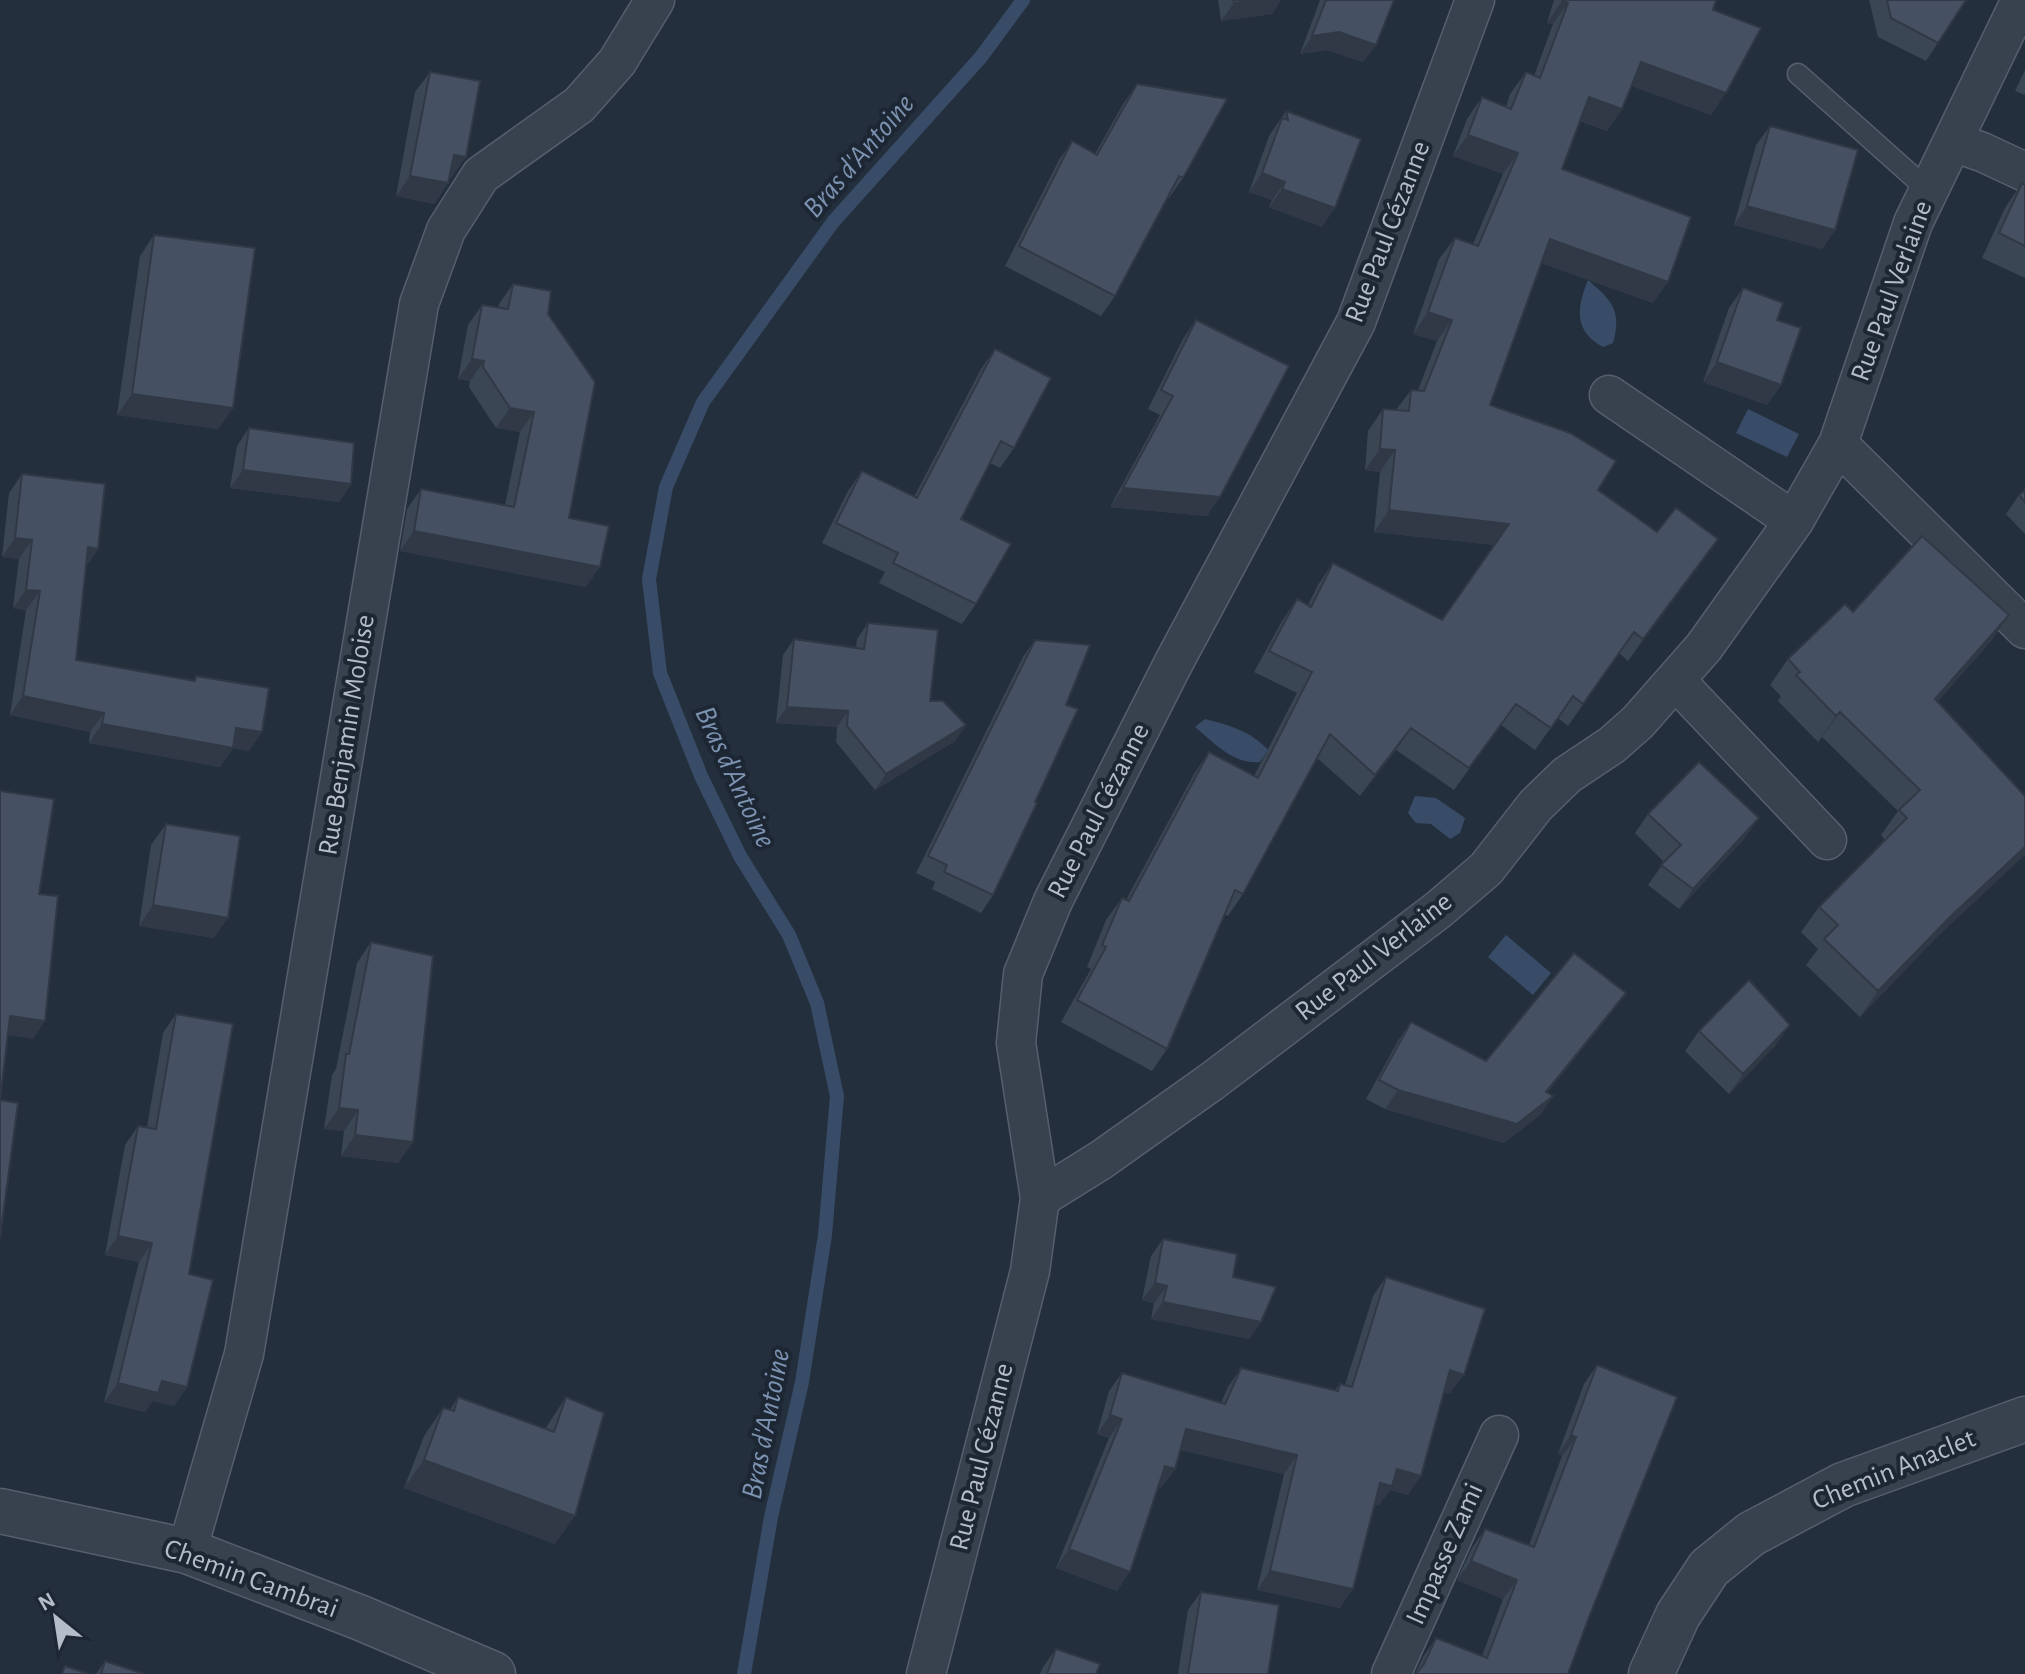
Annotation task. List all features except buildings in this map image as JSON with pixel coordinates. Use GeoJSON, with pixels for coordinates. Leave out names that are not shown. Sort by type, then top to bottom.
{"type":"FeatureCollection","features":[{"type":"Feature","properties":{"kind":"street","name":"Rue Benjamin Moloise"},"geometry":{"type":"LineString","coordinates":[[187,1551],[244,1354],[419,304],[446,230],[481,175],[579,105],[617,62],[655,0]]}},
{"type":"Feature","properties":{"kind":"street","name":"Rue Paul Cézanne"},"geometry":{"type":"LineString","coordinates":[[926,1674],[1030,1271],[1040,1198],[1016,1043],[1023,974],[1053,901],[1173,664],[1356,322],[1475,0]]}},
{"type":"Feature","properties":{"kind":"street","name":"Rue Paul Verlaine"},"geometry":{"type":"LineString","coordinates":[[1040,1198],[1101,1160],[1211,1082],[1438,910],[1486,869],[1536,805],[1567,775],[1612,745],[1638,722],[1704,647],[1794,521],[1838,444],[1913,223],[2021,0]]}},
{"type":"Feature","properties":{"kind":"street"},"geometry":{"type":"LineString","coordinates":[[1953,142],[2025,172]]}},
{"type":"Feature","properties":{"kind":"street"},"geometry":{"type":"LineString","coordinates":[[1609,395],[1794,521]]}},
{"type":"Feature","properties":{"kind":"street"},"geometry":{"type":"LineString","coordinates":[[1838,444],[2025,629]]}},
{"type":"Feature","properties":{"kind":"street"},"geometry":{"type":"LineString","coordinates":[[1675,680],[1827,840]]}},
{"type":"Feature","properties":{"kind":"street","name":"Chemin Anaclet"},"geometry":{"type":"LineString","coordinates":[[1651,1674],[1678,1615],[1709,1568],[1751,1534],[1843,1485],[2025,1419]]}},
{"type":"Feature","properties":{"kind":"street","name":"Impasse Zami"},"geometry":{"type":"LineString","coordinates":[[1391,1674],[1499,1435]]}},
{"type":"Feature","properties":{"kind":"street","name":"Chemin Cambrai"},"geometry":{"type":"LineString","coordinates":[[0,1511],[187,1551],[361,1618],[493,1674]]}},
{"type":"Feature","properties":{"kind":"lane"},"geometry":{"type":"LineString","coordinates":[[1798,74],[1928,190]]}},
{"type":"Feature","properties":{"kind":"water"},"geometry":{"type":"Polygon","coordinates":[[[1588,280],[1609,300],[1615,314],[1613,343],[1603,347],[1586,334],[1580,318],[1581,300],[1588,280]]]}},
{"type":"Feature","properties":{"kind":"water"},"geometry":{"type":"Polygon","coordinates":[[[1748,409],[1799,434],[1787,457],[1736,433],[1748,409]]]}},
{"type":"Feature","properties":{"kind":"water"},"geometry":{"type":"Polygon","coordinates":[[[1205,719],[1247,733],[1268,750],[1260,762],[1233,756],[1195,727],[1205,719]]]}},
{"type":"Feature","properties":{"kind":"water"},"geometry":{"type":"Polygon","coordinates":[[[1415,796],[1436,798],[1465,818],[1460,833],[1450,839],[1431,824],[1416,823],[1408,813],[1415,796]]]}},
{"type":"Feature","properties":{"kind":"water"},"geometry":{"type":"Polygon","coordinates":[[[1506,935],[1551,973],[1533,995],[1488,957],[1506,935]]]}},
{"type":"Feature","properties":{"kind":"waterway","name":"Bras d'Antoine"},"geometry":{"type":"LineString","coordinates":[[744,1674],[771,1517],[802,1382],[825,1235],[837,1096],[817,1003],[789,935],[740,856],[701,776],[660,673],[649,579],[666,487],[703,402],[833,222],[981,57],[1023,0]]}}]}
